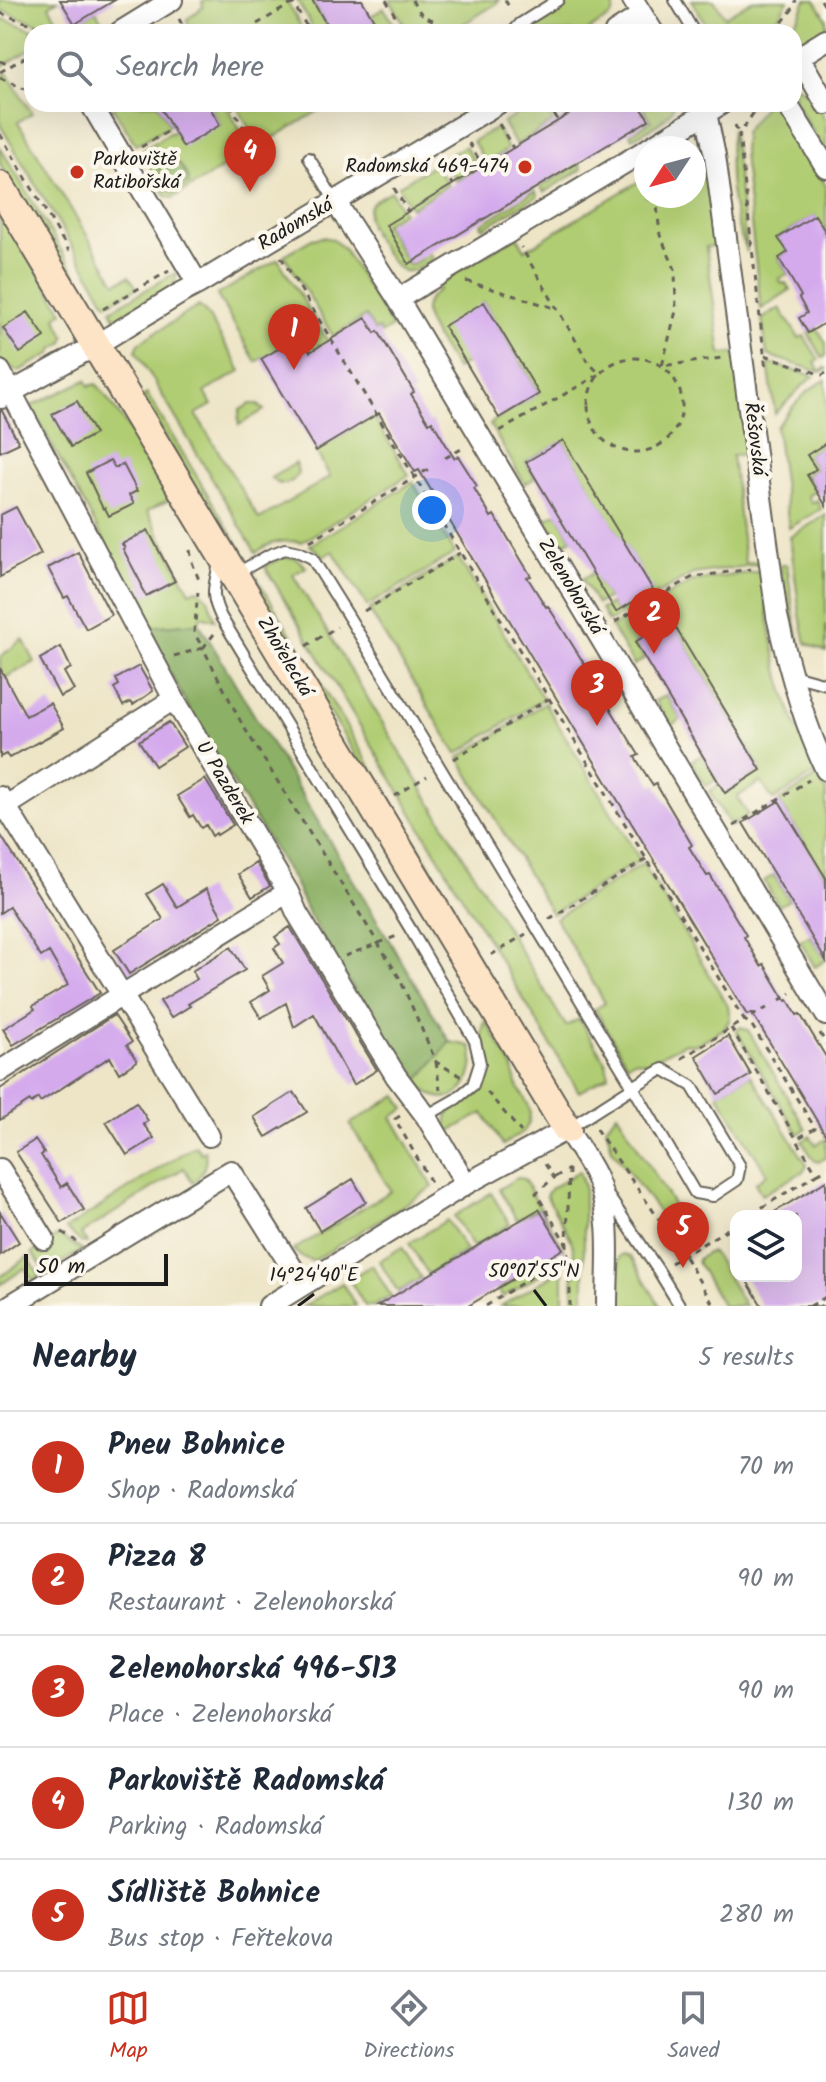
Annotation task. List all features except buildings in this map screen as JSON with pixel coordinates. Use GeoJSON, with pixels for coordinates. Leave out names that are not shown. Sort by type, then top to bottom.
{"type":"FeatureCollection","features":[{"type":"Feature","properties":{"kind":"street"},"geometry":{"type":"LineString","coordinates":[[133,24],[172,0]]}},
{"type":"Feature","properties":{"kind":"street"},"geometry":{"type":"LineString","coordinates":[[802,54],[826,40]]}},
{"type":"Feature","properties":{"kind":"street"},"geometry":{"type":"LineString","coordinates":[[802,67],[826,104]]}},
{"type":"Feature","properties":{"kind":"street"},"geometry":{"type":"LineString","coordinates":[[96,112],[198,284]]}},
{"type":"Feature","properties":{"kind":"street","name":"Radomská"},"geometry":{"type":"LineString","coordinates":[[6,395],[96,345],[335,201],[497,112]]}},
{"type":"Feature","properties":{"kind":"street"},"geometry":{"type":"LineString","coordinates":[[666,136],[702,112]]}},
{"type":"Feature","properties":{"kind":"street","name":"Řešovská"},"geometry":{"type":"LineString","coordinates":[[710,112],[777,616],[790,674],[826,770]]}},
{"type":"Feature","properties":{"kind":"street"},"geometry":{"type":"LineString","coordinates":[[792,112],[826,167]]}},
{"type":"Feature","properties":{"kind":"street"},"geometry":{"type":"LineString","coordinates":[[398,299],[634,157]]}},
{"type":"Feature","properties":{"kind":"street","name":"Zhořelecká"},"geometry":{"type":"LineString","coordinates":[[0,186],[228,564],[577,1123]]}},
{"type":"Feature","properties":{"kind":"street","name":"Zelenohorská"},"geometry":{"type":"LineString","coordinates":[[335,201],[398,299],[826,1015]]}},
{"type":"Feature","properties":{"kind":"street","name":"U Pazderek"},"geometry":{"type":"LineString","coordinates":[[0,371],[6,395],[174,699],[288,892],[326,963],[396,1076],[434,1112],[466,1184]]}},
{"type":"Feature","properties":{"kind":"street"},"geometry":{"type":"LineString","coordinates":[[174,699],[2,805],[209,1136]]}},
{"type":"Feature","properties":{"kind":"street"},"geometry":{"type":"LineString","coordinates":[[0,1071],[288,892]]}},
{"type":"Feature","properties":{"kind":"street"},"geometry":{"type":"LineString","coordinates":[[269,1306],[466,1184],[577,1123],[603,1203],[607,1231],[607,1306]]}},
{"type":"Feature","properties":{"kind":"street"},"geometry":{"type":"LineString","coordinates":[[0,1169],[44,1239]]}},
{"type":"Feature","properties":{"kind":"street"},"geometry":{"type":"LineString","coordinates":[[9,1306],[231,1171],[303,1285]]}},
{"type":"Feature","properties":{"kind":"lane"},"geometry":{"type":"LineString","coordinates":[[520,24],[558,0]]}},
{"type":"Feature","properties":{"kind":"lane"},"geometry":{"type":"LineString","coordinates":[[675,0],[689,24]]}},
{"type":"Feature","properties":{"kind":"lane"},"geometry":{"type":"LineString","coordinates":[[309,158],[335,201]]}},
{"type":"Feature","properties":{"kind":"lane"},"geometry":{"type":"LineString","coordinates":[[434,1112],[473,1085],[480,1063],[475,1041],[213,600],[214,582],[228,564],[285,549],[312,558],[633,1087],[695,1193],[713,1196],[737,1180],[740,1166],[692,1086],[663,1069],[633,1087],[577,1123]]}},
{"type":"Feature","properties":{"kind":"lane"},"geometry":{"type":"LineString","coordinates":[[790,674],[826,684]]}},
{"type":"Feature","properties":{"kind":"lane"},"geometry":{"type":"LineString","coordinates":[[597,1178],[680,1306]]}},
{"type":"Feature","properties":{"kind":"path"},"geometry":{"type":"LineString","coordinates":[[386,0],[400,24]]}},
{"type":"Feature","properties":{"kind":"path"},"geometry":{"type":"LineString","coordinates":[[412,0],[424,16],[437,22]]}},
{"type":"Feature","properties":{"kind":"path"},"geometry":{"type":"LineString","coordinates":[[781,24],[796,0]]}},
{"type":"Feature","properties":{"kind":"path"},"geometry":{"type":"LineString","coordinates":[[821,0],[826,8]]}},
{"type":"Feature","properties":{"kind":"path"},"geometry":{"type":"LineString","coordinates":[[257,24],[292,2],[305,24]]}},
{"type":"Feature","properties":{"kind":"path"},"geometry":{"type":"LineString","coordinates":[[0,13],[31,24]]}},
{"type":"Feature","properties":{"kind":"path"},"geometry":{"type":"LineString","coordinates":[[24,58],[0,75],[24,88]]}},
{"type":"Feature","properties":{"kind":"path"},"geometry":{"type":"LineString","coordinates":[[0,61],[11,66]]}},
{"type":"Feature","properties":{"kind":"path"},"geometry":{"type":"LineString","coordinates":[[235,112],[258,152]]}},
{"type":"Feature","properties":{"kind":"path"},"geometry":{"type":"LineString","coordinates":[[497,112],[513,148]]}},
{"type":"Feature","properties":{"kind":"path"},"geometry":{"type":"LineString","coordinates":[[553,112],[558,121]]}},
{"type":"Feature","properties":{"kind":"path"},"geometry":{"type":"LineString","coordinates":[[739,135],[754,112]]}},
{"type":"Feature","properties":{"kind":"path"},"geometry":{"type":"LineString","coordinates":[[735,125],[739,135],[766,375]]}},
{"type":"Feature","properties":{"kind":"path"},"geometry":{"type":"LineString","coordinates":[[135,151],[172,129]]}},
{"type":"Feature","properties":{"kind":"path"},"geometry":{"type":"LineString","coordinates":[[0,134],[73,258]]}},
{"type":"Feature","properties":{"kind":"path"},"geometry":{"type":"LineString","coordinates":[[467,139],[483,166]]}},
{"type":"Feature","properties":{"kind":"path"},"geometry":{"type":"LineString","coordinates":[[436,158],[453,184]]}},
{"type":"Feature","properties":{"kind":"path"},"geometry":{"type":"LineString","coordinates":[[392,185],[408,212]]}},
{"type":"Feature","properties":{"kind":"path"},"geometry":{"type":"LineString","coordinates":[[657,208],[660,235],[675,269],[676,311],[662,366]]}},
{"type":"Feature","properties":{"kind":"path"},"geometry":{"type":"LineString","coordinates":[[511,230],[589,363],[600,374]]}},
{"type":"Feature","properties":{"kind":"path"},"geometry":{"type":"LineString","coordinates":[[279,254],[744,1020],[751,1024],[815,1128],[797,1139]]}},
{"type":"Feature","properties":{"kind":"path"},"geometry":{"type":"LineString","coordinates":[[97,299],[103,309],[177,267]]}},
{"type":"Feature","properties":{"kind":"path"},"geometry":{"type":"LineString","coordinates":[[440,273],[558,309]]}},
{"type":"Feature","properties":{"kind":"path"},"geometry":{"type":"LineString","coordinates":[[628,358],[649,360],[662,366],[674,378],[682,398],[680,420],[668,439],[659,446],[637,452],[626,451],[605,441],[592,423],[588,402],[590,391],[600,374],[608,366],[628,358]]}},
{"type":"Feature","properties":{"kind":"path"},"geometry":{"type":"LineString","coordinates":[[445,458],[467,446],[474,446],[600,374]]}},
{"type":"Feature","properties":{"kind":"path"},"geometry":{"type":"LineString","coordinates":[[299,552],[306,544],[432,467]]}},
{"type":"Feature","properties":{"kind":"path"},"geometry":{"type":"LineString","coordinates":[[187,542],[199,580],[194,633],[242,724],[399,977],[436,1062],[434,1112]]}},
{"type":"Feature","properties":{"kind":"path"},"geometry":{"type":"LineString","coordinates":[[305,646],[460,553]]}},
{"type":"Feature","properties":{"kind":"path"},"geometry":{"type":"LineString","coordinates":[[597,632],[693,577],[762,568],[770,563]]}},
{"type":"Feature","properties":{"kind":"path"},"geometry":{"type":"LineString","coordinates":[[155,661],[203,648],[224,621]]}},
{"type":"Feature","properties":{"kind":"path"},"geometry":{"type":"LineString","coordinates":[[395,796],[548,699]]}},
{"type":"Feature","properties":{"kind":"path"},"geometry":{"type":"LineString","coordinates":[[728,830],[826,770]]}},
{"type":"Feature","properties":{"kind":"path"},"geometry":{"type":"LineString","coordinates":[[491,955],[647,859]]}},
{"type":"Feature","properties":{"kind":"path"},"geometry":{"type":"LineString","coordinates":[[326,963],[411,930]]}},
{"type":"Feature","properties":{"kind":"path"},"geometry":{"type":"LineString","coordinates":[[780,1000],[794,991]]}},
{"type":"Feature","properties":{"kind":"path"},"geometry":{"type":"LineString","coordinates":[[663,1069],[767,1008]]}},
{"type":"Feature","properties":{"kind":"path"},"geometry":{"type":"LineString","coordinates":[[731,1028],[817,1174]]}},
{"type":"Feature","properties":{"kind":"path"},"geometry":{"type":"LineString","coordinates":[[436,1062],[486,1091],[534,1147],[554,1178]]}},
{"type":"Feature","properties":{"kind":"path"},"geometry":{"type":"LineString","coordinates":[[402,1114],[395,1119],[436,1190]]}},
{"type":"Feature","properties":{"kind":"path"},"geometry":{"type":"LineString","coordinates":[[577,1123],[684,1255],[714,1306]]}},
{"type":"Feature","properties":{"kind":"path"},"geometry":{"type":"LineString","coordinates":[[567,1245],[536,1193],[569,1169],[567,1245],[570,1306]]}},
{"type":"Feature","properties":{"kind":"path"},"geometry":{"type":"LineString","coordinates":[[758,1210],[826,1169]]}},
{"type":"Feature","properties":{"kind":"path"},"geometry":{"type":"LineString","coordinates":[[658,1270],[730,1228]]}},
{"type":"Feature","properties":{"kind":"path"},"geometry":{"type":"LineString","coordinates":[[486,1306],[568,1253]]}},
{"type":"Feature","properties":{"kind":"path"},"geometry":{"type":"LineString","coordinates":[[810,1306],[826,1297]]}},
{"type":"Feature","properties":{"kind":"green space"},"geometry":{"type":"Polygon","coordinates":[[[0,0],[58,0],[49,6],[60,24],[39,24],[0,10],[0,0]]]}},
{"type":"Feature","properties":{"kind":"green space"},"geometry":{"type":"Polygon","coordinates":[[[286,0],[300,24],[188,24],[186,20],[203,7],[202,2],[286,0]]]}},
{"type":"Feature","properties":{"kind":"green space"},"geometry":{"type":"Polygon","coordinates":[[[297,0],[312,0],[326,24],[310,24],[297,0]]]}},
{"type":"Feature","properties":{"kind":"green space"},"geometry":{"type":"Polygon","coordinates":[[[390,0],[499,0],[463,24],[404,24],[390,0]]]}},
{"type":"Feature","properties":{"kind":"green space"},"geometry":{"type":"Polygon","coordinates":[[[570,0],[614,0],[611,16],[598,24],[530,24],[570,0]]]}},
{"type":"Feature","properties":{"kind":"green space"},"geometry":{"type":"Polygon","coordinates":[[[692,0],[714,0],[725,17],[753,0],[788,0],[772,24],[706,24],[692,0]]]}},
{"type":"Feature","properties":{"kind":"green space"},"geometry":{"type":"Polygon","coordinates":[[[806,0],[815,0],[826,18],[826,29],[802,44],[802,24],[793,24],[806,0]]]}},
{"type":"Feature","properties":{"kind":"green space"},"geometry":{"type":"Polygon","coordinates":[[[384,8],[394,24],[376,24],[371,16],[384,8]]]}},
{"type":"Feature","properties":{"kind":"green space"},"geometry":{"type":"Polygon","coordinates":[[[96,11],[104,24],[75,24],[96,11]]]}},
{"type":"Feature","properties":{"kind":"green space"},"geometry":{"type":"Polygon","coordinates":[[[0,18],[24,27],[24,53],[0,68],[0,18]]]}},
{"type":"Feature","properties":{"kind":"green space"},"geometry":{"type":"Polygon","coordinates":[[[7,73],[24,100],[24,112],[32,113],[18,122],[116,283],[129,276],[137,288],[107,304],[0,125],[0,77],[7,73]]]}},
{"type":"Feature","properties":{"kind":"green space"},"geometry":{"type":"Polygon","coordinates":[[[802,89],[822,113],[826,126],[826,153],[801,112],[802,89]]]}},
{"type":"Feature","properties":{"kind":"green space"},"geometry":{"type":"Polygon","coordinates":[[[115,112],[163,112],[170,125],[136,145],[115,112]]]}},
{"type":"Feature","properties":{"kind":"green space"},"geometry":{"type":"Polygon","coordinates":[[[213,112],[230,112],[250,147],[249,152],[173,198],[166,196],[140,152],[169,133],[220,125],[213,112]]]}},
{"type":"Feature","properties":{"kind":"green space"},"geometry":{"type":"Polygon","coordinates":[[[240,112],[317,112],[263,144],[257,141],[240,112]]]}},
{"type":"Feature","properties":{"kind":"green space"},"geometry":{"type":"Polygon","coordinates":[[[522,112],[547,112],[553,122],[516,145],[503,123],[522,112]]]}},
{"type":"Feature","properties":{"kind":"green space"},"geometry":{"type":"Polygon","coordinates":[[[646,112],[669,112],[651,128],[633,138],[630,134],[651,121],[646,112]]]}},
{"type":"Feature","properties":{"kind":"green space"},"geometry":{"type":"Polygon","coordinates":[[[759,112],[782,112],[826,186],[826,240],[815,216],[779,237],[788,252],[779,258],[788,274],[779,279],[790,290],[761,309],[743,154],[744,132],[759,112]]]}},
{"type":"Feature","properties":{"kind":"green space"},"geometry":{"type":"Polygon","coordinates":[[[496,128],[508,149],[486,163],[473,141],[496,128]]]}},
{"type":"Feature","properties":{"kind":"green space"},"geometry":{"type":"Polygon","coordinates":[[[732,129],[747,252],[731,192],[732,129]]]}},
{"type":"Feature","properties":{"kind":"green space"},"geometry":{"type":"Polygon","coordinates":[[[465,146],[478,167],[456,181],[443,159],[465,146]]]}},
{"type":"Feature","properties":{"kind":"green space"},"geometry":{"type":"Polygon","coordinates":[[[0,147],[89,297],[82,301],[2,168],[0,147]]]}},
{"type":"Feature","properties":{"kind":"green space"},"geometry":{"type":"Polygon","coordinates":[[[706,154],[722,245],[706,247],[721,354],[735,353],[748,453],[732,456],[745,563],[761,561],[761,564],[693,574],[608,622],[601,609],[611,604],[616,612],[652,590],[563,441],[526,462],[535,478],[525,484],[490,425],[539,393],[484,303],[467,363],[456,369],[426,317],[425,307],[439,290],[437,284],[517,236],[525,250],[634,184],[634,208],[706,208],[706,154]]]}},
{"type":"Feature","properties":{"kind":"green space"},"geometry":{"type":"Polygon","coordinates":[[[171,157],[188,176],[189,183],[174,193],[164,189],[156,176],[160,163],[171,157]]]}},
{"type":"Feature","properties":{"kind":"green space"},"geometry":{"type":"Polygon","coordinates":[[[435,164],[448,185],[411,208],[398,186],[435,164]]]}},
{"type":"Feature","properties":{"kind":"green space"},"geometry":{"type":"Polygon","coordinates":[[[580,164],[582,169],[544,192],[541,187],[580,164]]]}},
{"type":"Feature","properties":{"kind":"green space"},"geometry":{"type":"Polygon","coordinates":[[[391,191],[403,212],[384,224],[409,266],[430,254],[433,259],[411,271],[404,271],[395,265],[368,223],[370,206],[391,191]]]}},
{"type":"Feature","properties":{"kind":"green space"},"geometry":{"type":"Polygon","coordinates":[[[535,191],[538,196],[483,228],[481,224],[535,191]]]}},
{"type":"Feature","properties":{"kind":"green space"},"geometry":{"type":"Polygon","coordinates":[[[0,208],[63,312],[56,317],[65,336],[63,343],[53,349],[53,353],[19,371],[11,367],[7,369],[0,359],[0,208]]]}},
{"type":"Feature","properties":{"kind":"green space"},"geometry":{"type":"Polygon","coordinates":[[[312,239],[332,239],[343,248],[392,327],[381,334],[379,329],[375,331],[366,316],[333,336],[284,255],[312,239]]]}},
{"type":"Feature","properties":{"kind":"green space"},"geometry":{"type":"Polygon","coordinates":[[[278,259],[409,475],[302,542],[278,542],[256,553],[136,351],[143,340],[199,306],[207,314],[241,371],[205,392],[212,405],[196,414],[259,519],[330,477],[316,451],[355,427],[301,336],[256,362],[217,295],[278,259]]]}},
{"type":"Feature","properties":{"kind":"green space"},"geometry":{"type":"Polygon","coordinates":[[[177,272],[175,282],[163,297],[118,323],[111,310],[177,272]]]}},
{"type":"Feature","properties":{"kind":"green space"},"geometry":{"type":"Polygon","coordinates":[[[780,308],[799,338],[804,336],[819,360],[815,363],[820,371],[826,370],[820,372],[767,355],[762,319],[780,308]]]}},
{"type":"Feature","properties":{"kind":"green space"},"geometry":{"type":"Polygon","coordinates":[[[817,328],[826,343],[826,356],[823,358],[808,333],[817,328]]]}},
{"type":"Feature","properties":{"kind":"green space"},"geometry":{"type":"Polygon","coordinates":[[[768,363],[814,376],[775,414],[768,363]]]}},
{"type":"Feature","properties":{"kind":"green space"},"geometry":{"type":"Polygon","coordinates":[[[86,380],[89,386],[96,384],[100,388],[171,499],[147,511],[190,592],[198,589],[208,598],[215,620],[201,616],[199,623],[146,627],[144,615],[31,406],[86,380]]]}},
{"type":"Feature","properties":{"kind":"green space"},"geometry":{"type":"Polygon","coordinates":[[[826,380],[826,443],[807,455],[816,469],[807,475],[816,490],[808,496],[812,503],[817,500],[821,509],[789,528],[776,427],[804,395],[826,380]]]}},
{"type":"Feature","properties":{"kind":"green space"},"geometry":{"type":"Polygon","coordinates":[[[147,394],[245,556],[230,546],[142,397],[147,394]]]}},
{"type":"Feature","properties":{"kind":"green space"},"geometry":{"type":"Polygon","coordinates":[[[257,404],[264,410],[239,425],[240,410],[257,404]]]}},
{"type":"Feature","properties":{"kind":"green space"},"geometry":{"type":"Polygon","coordinates":[[[296,463],[298,473],[289,482],[282,484],[271,478],[296,463]]]}},
{"type":"Feature","properties":{"kind":"green space"},"geometry":{"type":"Polygon","coordinates":[[[413,482],[455,553],[367,606],[333,551],[324,556],[310,545],[413,482]]]}},
{"type":"Feature","properties":{"kind":"green space"},"geometry":{"type":"Polygon","coordinates":[[[557,513],[572,539],[561,545],[546,519],[557,513]]]}},
{"type":"Feature","properties":{"kind":"green space"},"geometry":{"type":"Polygon","coordinates":[[[826,515],[826,652],[806,643],[790,537],[826,515]]]}},
{"type":"Feature","properties":{"kind":"green space"},"geometry":{"type":"Polygon","coordinates":[[[283,557],[296,558],[306,567],[293,575],[566,1026],[579,1019],[605,1061],[609,1075],[579,1092],[265,567],[283,557]]]}},
{"type":"Feature","properties":{"kind":"green space"},"geometry":{"type":"Polygon","coordinates":[[[458,557],[543,699],[457,754],[369,610],[458,557]]]}},
{"type":"Feature","properties":{"kind":"green space"},"geometry":{"type":"Polygon","coordinates":[[[780,565],[787,565],[805,671],[795,663],[793,655],[780,565]]]}},
{"type":"Feature","properties":{"kind":"green space"},"geometry":{"type":"Polygon","coordinates":[[[762,571],[781,682],[816,773],[773,800],[761,782],[737,797],[748,815],[731,826],[709,791],[720,785],[725,792],[761,770],[671,620],[635,642],[644,659],[634,665],[611,627],[694,581],[762,571]]]}},
{"type":"Feature","properties":{"kind":"green space"},"geometry":{"type":"Polygon","coordinates":[[[593,573],[608,598],[597,604],[582,579],[593,573]]]}},
{"type":"Feature","properties":{"kind":"green space"},"geometry":{"type":"Polygon","coordinates":[[[257,578],[456,909],[422,866],[256,589],[257,578]]]}},
{"type":"Feature","properties":{"kind":"green space"},"geometry":{"type":"Polygon","coordinates":[[[199,623],[450,1042],[417,1082],[411,1074],[406,1077],[307,911],[294,882],[198,726],[146,627],[199,623]]]}},
{"type":"Feature","properties":{"kind":"green space"},"geometry":{"type":"Polygon","coordinates":[[[23,639],[35,662],[5,678],[0,669],[0,657],[23,639]]]}},
{"type":"Feature","properties":{"kind":"green space"},"geometry":{"type":"Polygon","coordinates":[[[666,695],[681,719],[670,726],[655,701],[666,695]]]}},
{"type":"Feature","properties":{"kind":"green space"},"geometry":{"type":"Polygon","coordinates":[[[545,703],[640,860],[552,914],[459,758],[545,703]]]}},
{"type":"Feature","properties":{"kind":"green space"},"geometry":{"type":"Polygon","coordinates":[[[702,755],[717,779],[706,786],[691,761],[702,755]]]}},
{"type":"Feature","properties":{"kind":"green space"},"geometry":{"type":"Polygon","coordinates":[[[818,777],[826,791],[826,878],[779,801],[818,777]]]}},
{"type":"Feature","properties":{"kind":"green space"},"geometry":{"type":"Polygon","coordinates":[[[643,864],[728,1006],[730,1019],[724,1029],[695,1045],[685,1043],[648,1062],[634,1060],[627,1064],[595,1009],[605,1003],[555,918],[643,864]]]}},
{"type":"Feature","properties":{"kind":"green space"},"geometry":{"type":"Polygon","coordinates":[[[774,875],[789,900],[779,906],[764,881],[774,875]]]}},
{"type":"Feature","properties":{"kind":"green space"},"geometry":{"type":"Polygon","coordinates":[[[810,935],[826,960],[815,967],[800,941],[810,935]]]}},
{"type":"Feature","properties":{"kind":"green space"},"geometry":{"type":"Polygon","coordinates":[[[485,1020],[512,1066],[530,1113],[524,1131],[503,1145],[483,1113],[447,1133],[447,1116],[473,1090],[484,1066],[480,1041],[485,1020]]]}},
{"type":"Feature","properties":{"kind":"green space"},"geometry":{"type":"Polygon","coordinates":[[[741,1027],[748,1030],[806,1129],[798,1134],[736,1030],[741,1027]]]}},
{"type":"Feature","properties":{"kind":"green space"},"geometry":{"type":"Polygon","coordinates":[[[450,1042],[471,1046],[471,1073],[456,1095],[438,1097],[417,1082],[450,1042]]]}},
{"type":"Feature","properties":{"kind":"green space"},"geometry":{"type":"Polygon","coordinates":[[[751,1075],[807,1165],[804,1171],[762,1195],[755,1183],[767,1174],[718,1094],[751,1075]]]}},
{"type":"Feature","properties":{"kind":"green space"},"geometry":{"type":"Polygon","coordinates":[[[397,1095],[405,1109],[392,1117],[433,1187],[313,1261],[302,1257],[293,1250],[391,1191],[350,1124],[397,1095]]]}},
{"type":"Feature","properties":{"kind":"green space"},"geometry":{"type":"Polygon","coordinates":[[[617,1113],[693,1237],[682,1244],[612,1149],[606,1127],[617,1113]]]}},
{"type":"Feature","properties":{"kind":"green space"},"geometry":{"type":"Polygon","coordinates":[[[810,1136],[816,1145],[826,1139],[826,1158],[818,1162],[802,1141],[810,1136]]]}},
{"type":"Feature","properties":{"kind":"green space"},"geometry":{"type":"Polygon","coordinates":[[[195,1145],[201,1153],[205,1150],[206,1160],[202,1172],[193,1183],[184,1168],[81,1234],[87,1243],[82,1243],[66,1229],[195,1145]]]}},
{"type":"Feature","properties":{"kind":"green space"},"geometry":{"type":"Polygon","coordinates":[[[579,1171],[584,1187],[584,1306],[573,1306],[574,1251],[546,1195],[550,1189],[579,1171]]]}},
{"type":"Feature","properties":{"kind":"green space"},"geometry":{"type":"Polygon","coordinates":[[[517,1178],[524,1179],[564,1250],[539,1208],[517,1220],[499,1189],[517,1178]]]}},
{"type":"Feature","properties":{"kind":"green space"},"geometry":{"type":"Polygon","coordinates":[[[491,1193],[510,1224],[473,1247],[454,1216],[491,1193]]]}},
{"type":"Feature","properties":{"kind":"green space"},"geometry":{"type":"Polygon","coordinates":[[[447,1220],[466,1251],[428,1274],[409,1243],[447,1220]]]}},
{"type":"Feature","properties":{"kind":"green space"},"geometry":{"type":"Polygon","coordinates":[[[58,1235],[82,1250],[46,1272],[32,1253],[58,1235]]]}},
{"type":"Feature","properties":{"kind":"green space"},"geometry":{"type":"Polygon","coordinates":[[[402,1247],[421,1278],[398,1292],[379,1261],[402,1247]]]}},
{"type":"Feature","properties":{"kind":"green space"},"geometry":{"type":"Polygon","coordinates":[[[713,1253],[745,1306],[723,1306],[697,1262],[699,1258],[713,1253]]]}},
{"type":"Feature","properties":{"kind":"green space"},"geometry":{"type":"Polygon","coordinates":[[[624,1254],[631,1257],[660,1306],[620,1306],[619,1260],[624,1254]]]}},
{"type":"Feature","properties":{"kind":"green space"},"geometry":{"type":"Polygon","coordinates":[[[28,1257],[40,1276],[33,1280],[25,1268],[0,1285],[0,1277],[28,1257]]]}},
{"type":"Feature","properties":{"kind":"green space"},"geometry":{"type":"Polygon","coordinates":[[[372,1265],[391,1296],[374,1306],[365,1306],[349,1279],[372,1265]]]}},
{"type":"Feature","properties":{"kind":"green space"},"geometry":{"type":"Polygon","coordinates":[[[537,1267],[541,1274],[503,1297],[498,1290],[537,1267]]]}},
{"type":"Feature","properties":{"kind":"green space"},"geometry":{"type":"Polygon","coordinates":[[[563,1269],[563,1306],[501,1306],[563,1269]]]}},
{"type":"Feature","properties":{"kind":"green space"},"geometry":{"type":"Polygon","coordinates":[[[342,1283],[356,1306],[304,1306],[342,1283]]]}},
{"type":"Feature","properties":{"kind":"place","name":"Radomská 469-474"},"geometry":{"type":"Point","coordinates":[525,167]}},
{"type":"Feature","properties":{"kind":"place","name":"Parkoviště Ratibořská"},"geometry":{"type":"Point","coordinates":[77,172]}},
{"type":"Feature","properties":{"kind":"place","name":"Parkoviště Radomská"},"geometry":{"type":"Point","coordinates":[250,192]}},
{"type":"Feature","properties":{"kind":"place","name":"Pneu Bohnice"},"geometry":{"type":"Point","coordinates":[294,370]}},
{"type":"Feature","properties":{"kind":"place","name":"Pizza 8"},"geometry":{"type":"Point","coordinates":[654,654]}},
{"type":"Feature","properties":{"kind":"place","name":"Zelenohorská 496-513"},"geometry":{"type":"Point","coordinates":[597,726]}},
{"type":"Feature","properties":{"kind":"place","name":"Sídliště Bohnice"},"geometry":{"type":"Point","coordinates":[683,1268]}}]}
